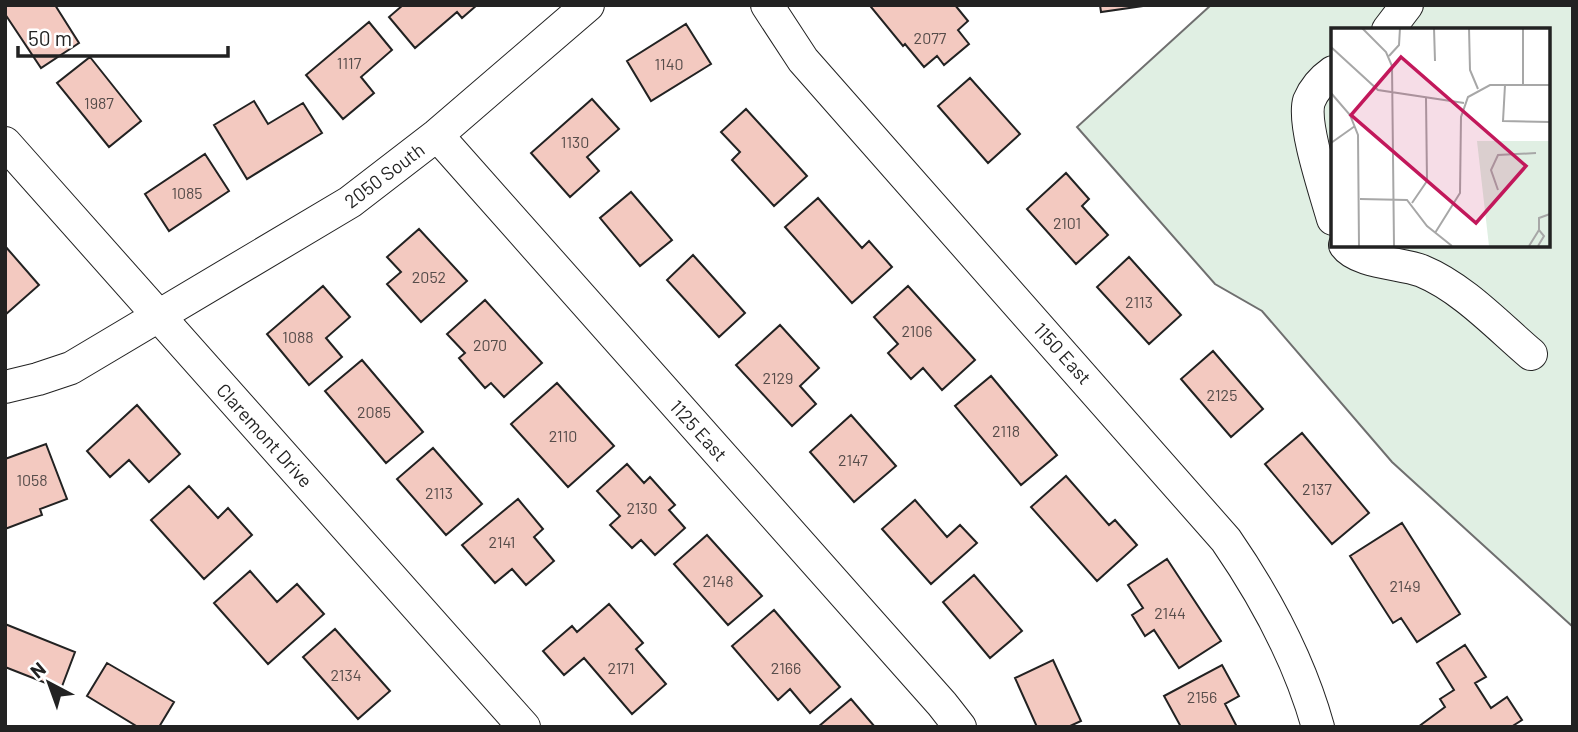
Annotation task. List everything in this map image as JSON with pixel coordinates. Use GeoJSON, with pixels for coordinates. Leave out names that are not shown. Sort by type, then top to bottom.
{"type":"FeatureCollection","features":[{"type":"Feature","properties":{"kind":"street","name":"2050 South"},"geometry":{"type":"LineString","coordinates":[[5,387],[71,368],[350,202],[437,135],[588,5]]}},
{"type":"Feature","properties":{"kind":"street","name":"1150 East"},"geometry":{"type":"LineString","coordinates":[[766,5],[803,60],[1226,540],[1250,574],[1283,634],[1318,727]]}},
{"type":"Feature","properties":{"kind":"street"},"geometry":{"type":"LineString","coordinates":[[1390,28],[1407,5]]}},
{"type":"Feature","properties":{"kind":"street"},"geometry":{"type":"LineString","coordinates":[[1331,73],[1322,80],[1309,102],[1308,126],[1331,212]]}},
{"type":"Feature","properties":{"kind":"street","name":"1125 East"},"geometry":{"type":"LineString","coordinates":[[437,135],[960,727]]}},
{"type":"Feature","properties":{"kind":"street","name":"Claremont Drive"},"geometry":{"type":"LineString","coordinates":[[5,143],[524,727]]}},
{"type":"Feature","properties":{"kind":"street"},"geometry":{"type":"LineString","coordinates":[[1347,247],[1376,260],[1420,271],[1442,282],[1480,310],[1531,354]]}},
{"type":"Feature","properties":{"kind":"green space"},"geometry":{"type":"Polygon","coordinates":[[[1211,5],[1573,5],[1573,627],[1392,462],[1262,311],[1215,284],[1077,127],[1211,5]]]}},
{"type":"Feature","properties":{"kind":"building"},"geometry":{"type":"Polygon","coordinates":[[[5,5],[55,5],[79,43],[41,68],[5,14],[5,5]]]}},
{"type":"Feature","properties":{"kind":"building"},"geometry":{"type":"Polygon","coordinates":[[[403,5],[477,5],[462,18],[457,12],[415,48],[389,17],[403,5]]]}},
{"type":"Feature","properties":{"kind":"building"},"geometry":{"type":"Polygon","coordinates":[[[955,5],[968,21],[958,30],[969,44],[944,65],[937,56],[924,67],[871,7],[955,5]]]}},
{"type":"Feature","properties":{"kind":"building"},"geometry":{"type":"Polygon","coordinates":[[[1100,5],[1150,5],[1101,12],[1100,5]]]}},
{"type":"Feature","properties":{"kind":"building"},"geometry":{"type":"Polygon","coordinates":[[[369,22],[392,50],[361,77],[374,93],[343,119],[306,75],[369,22]]]}},
{"type":"Feature","properties":{"kind":"building"},"geometry":{"type":"Polygon","coordinates":[[[686,24],[711,64],[651,101],[627,61],[686,24]]]}},
{"type":"Feature","properties":{"kind":"building"},"geometry":{"type":"Polygon","coordinates":[[[90,57],[141,121],[109,147],[57,83],[90,57]]]}},
{"type":"Feature","properties":{"kind":"building"},"geometry":{"type":"Polygon","coordinates":[[[970,78],[1020,134],[988,163],[938,106],[970,78]]]}},
{"type":"Feature","properties":{"kind":"building"},"geometry":{"type":"Polygon","coordinates":[[[592,99],[619,129],[587,157],[599,171],[570,197],[531,153],[592,99]]]}},
{"type":"Feature","properties":{"kind":"building"},"geometry":{"type":"Polygon","coordinates":[[[254,101],[268,124],[303,103],[322,133],[247,179],[214,125],[254,101]]]}},
{"type":"Feature","properties":{"kind":"building"},"geometry":{"type":"Polygon","coordinates":[[[746,109],[807,176],[774,206],[732,160],[740,152],[721,132],[746,109]]]}},
{"type":"Feature","properties":{"kind":"building"},"geometry":{"type":"Polygon","coordinates":[[[205,154],[229,191],[169,231],[145,194],[205,154]]]}},
{"type":"Feature","properties":{"kind":"building"},"geometry":{"type":"Polygon","coordinates":[[[1066,173],[1089,199],[1082,206],[1108,235],[1076,264],[1027,209],[1066,173]]]}},
{"type":"Feature","properties":{"kind":"building"},"geometry":{"type":"Polygon","coordinates":[[[631,192],[672,240],[640,266],[600,218],[631,192]]]}},
{"type":"Feature","properties":{"kind":"building"},"geometry":{"type":"Polygon","coordinates":[[[818,198],[862,248],[869,241],[892,267],[852,303],[785,227],[818,198]]]}},
{"type":"Feature","properties":{"kind":"building"},"geometry":{"type":"Polygon","coordinates":[[[419,229],[467,281],[421,322],[387,284],[401,272],[387,257],[419,229]]]}},
{"type":"Feature","properties":{"kind":"building"},"geometry":{"type":"Polygon","coordinates":[[[5,246],[39,285],[5,315],[5,246]]]}},
{"type":"Feature","properties":{"kind":"building"},"geometry":{"type":"Polygon","coordinates":[[[693,255],[745,313],[719,337],[667,280],[693,255]]]}},
{"type":"Feature","properties":{"kind":"building"},"geometry":{"type":"Polygon","coordinates":[[[1129,257],[1181,315],[1149,344],[1097,287],[1129,257]]]}},
{"type":"Feature","properties":{"kind":"building"},"geometry":{"type":"Polygon","coordinates":[[[323,286],[350,317],[326,338],[342,357],[309,385],[267,334],[323,286]]]}},
{"type":"Feature","properties":{"kind":"building"},"geometry":{"type":"Polygon","coordinates":[[[908,286],[975,360],[942,390],[923,368],[911,379],[888,353],[898,344],[874,317],[908,286]]]}},
{"type":"Feature","properties":{"kind":"building"},"geometry":{"type":"Polygon","coordinates":[[[485,300],[542,363],[504,397],[491,383],[485,388],[459,358],[465,353],[447,334],[485,300]]]}},
{"type":"Feature","properties":{"kind":"building"},"geometry":{"type":"Polygon","coordinates":[[[780,325],[819,368],[800,386],[816,404],[792,426],[736,365],[780,325]]]}},
{"type":"Feature","properties":{"kind":"building"},"geometry":{"type":"Polygon","coordinates":[[[1213,351],[1263,409],[1231,437],[1181,379],[1213,351]]]}},
{"type":"Feature","properties":{"kind":"building"},"geometry":{"type":"Polygon","coordinates":[[[362,360],[423,432],[386,463],[325,391],[362,360]]]}},
{"type":"Feature","properties":{"kind":"building"},"geometry":{"type":"Polygon","coordinates":[[[991,376],[1057,455],[1021,485],[955,406],[991,376]]]}},
{"type":"Feature","properties":{"kind":"building"},"geometry":{"type":"Polygon","coordinates":[[[557,383],[614,446],[568,487],[511,424],[557,383]]]}},
{"type":"Feature","properties":{"kind":"building"},"geometry":{"type":"Polygon","coordinates":[[[137,405],[180,454],[149,482],[129,460],[110,477],[87,451],[137,405]]]}},
{"type":"Feature","properties":{"kind":"building"},"geometry":{"type":"Polygon","coordinates":[[[851,415],[896,466],[854,502],[810,452],[851,415]]]}},
{"type":"Feature","properties":{"kind":"building"},"geometry":{"type":"Polygon","coordinates":[[[1302,433],[1369,513],[1332,544],[1265,464],[1302,433]]]}},
{"type":"Feature","properties":{"kind":"building"},"geometry":{"type":"Polygon","coordinates":[[[46,444],[67,499],[40,509],[42,515],[5,529],[5,459],[46,444]]]}},
{"type":"Feature","properties":{"kind":"building"},"geometry":{"type":"Polygon","coordinates":[[[433,448],[482,504],[446,535],[397,479],[433,448]]]}},
{"type":"Feature","properties":{"kind":"building"},"geometry":{"type":"Polygon","coordinates":[[[627,464],[644,483],[650,477],[675,505],[669,510],[685,528],[655,555],[641,540],[632,548],[610,525],[620,516],[597,491],[627,464]]]}},
{"type":"Feature","properties":{"kind":"building"},"geometry":{"type":"Polygon","coordinates":[[[1066,476],[1109,525],[1115,520],[1137,545],[1097,581],[1031,507],[1066,476]]]}},
{"type":"Feature","properties":{"kind":"building"},"geometry":{"type":"Polygon","coordinates":[[[189,486],[218,518],[228,508],[252,535],[204,579],[151,520],[189,486]]]}},
{"type":"Feature","properties":{"kind":"building"},"geometry":{"type":"Polygon","coordinates":[[[518,499],[543,529],[534,537],[554,561],[526,585],[512,569],[495,583],[462,545],[518,499]]]}},
{"type":"Feature","properties":{"kind":"building"},"geometry":{"type":"Polygon","coordinates":[[[915,500],[947,537],[960,525],[977,543],[931,584],[882,529],[915,500]]]}},
{"type":"Feature","properties":{"kind":"building"},"geometry":{"type":"Polygon","coordinates":[[[1402,523],[1460,614],[1417,642],[1401,618],[1393,623],[1350,556],[1402,523]]]}},
{"type":"Feature","properties":{"kind":"building"},"geometry":{"type":"Polygon","coordinates":[[[707,535],[762,596],[728,625],[674,564],[707,535]]]}},
{"type":"Feature","properties":{"kind":"building"},"geometry":{"type":"Polygon","coordinates":[[[1167,559],[1221,641],[1179,668],[1154,630],[1145,636],[1132,615],[1143,608],[1128,585],[1167,559]]]}},
{"type":"Feature","properties":{"kind":"building"},"geometry":{"type":"Polygon","coordinates":[[[250,571],[277,602],[297,584],[324,614],[268,664],[214,603],[250,571]]]}},
{"type":"Feature","properties":{"kind":"building"},"geometry":{"type":"Polygon","coordinates":[[[974,575],[1022,631],[990,658],[943,602],[974,575]]]}},
{"type":"Feature","properties":{"kind":"building"},"geometry":{"type":"Polygon","coordinates":[[[609,604],[643,643],[636,649],[666,684],[632,714],[584,658],[564,675],[543,651],[572,626],[577,632],[609,604]]]}},
{"type":"Feature","properties":{"kind":"building"},"geometry":{"type":"Polygon","coordinates":[[[774,610],[840,687],[810,713],[790,689],[778,700],[732,646],[774,610]]]}},
{"type":"Feature","properties":{"kind":"building"},"geometry":{"type":"Polygon","coordinates":[[[5,624],[75,652],[61,689],[5,667],[5,624]]]}},
{"type":"Feature","properties":{"kind":"building"},"geometry":{"type":"Polygon","coordinates":[[[335,629],[390,691],[358,719],[303,657],[335,629]]]}},
{"type":"Feature","properties":{"kind":"building"},"geometry":{"type":"Polygon","coordinates":[[[1465,645],[1486,677],[1475,683],[1491,708],[1507,697],[1522,720],[1511,727],[1418,727],[1445,707],[1440,699],[1454,690],[1437,663],[1465,645]]]}},
{"type":"Feature","properties":{"kind":"building"},"geometry":{"type":"Polygon","coordinates":[[[1053,660],[1081,721],[1068,727],[1037,727],[1015,678],[1053,660]]]}},
{"type":"Feature","properties":{"kind":"building"},"geometry":{"type":"Polygon","coordinates":[[[107,663],[174,702],[159,727],[138,727],[87,696],[107,663]]]}},
{"type":"Feature","properties":{"kind":"building"},"geometry":{"type":"Polygon","coordinates":[[[1222,665],[1239,696],[1225,704],[1237,727],[1181,727],[1164,696],[1222,665]]]}},
{"type":"Feature","properties":{"kind":"building"},"geometry":{"type":"Polygon","coordinates":[[[851,699],[875,727],[818,727],[851,699]]]}}]}
